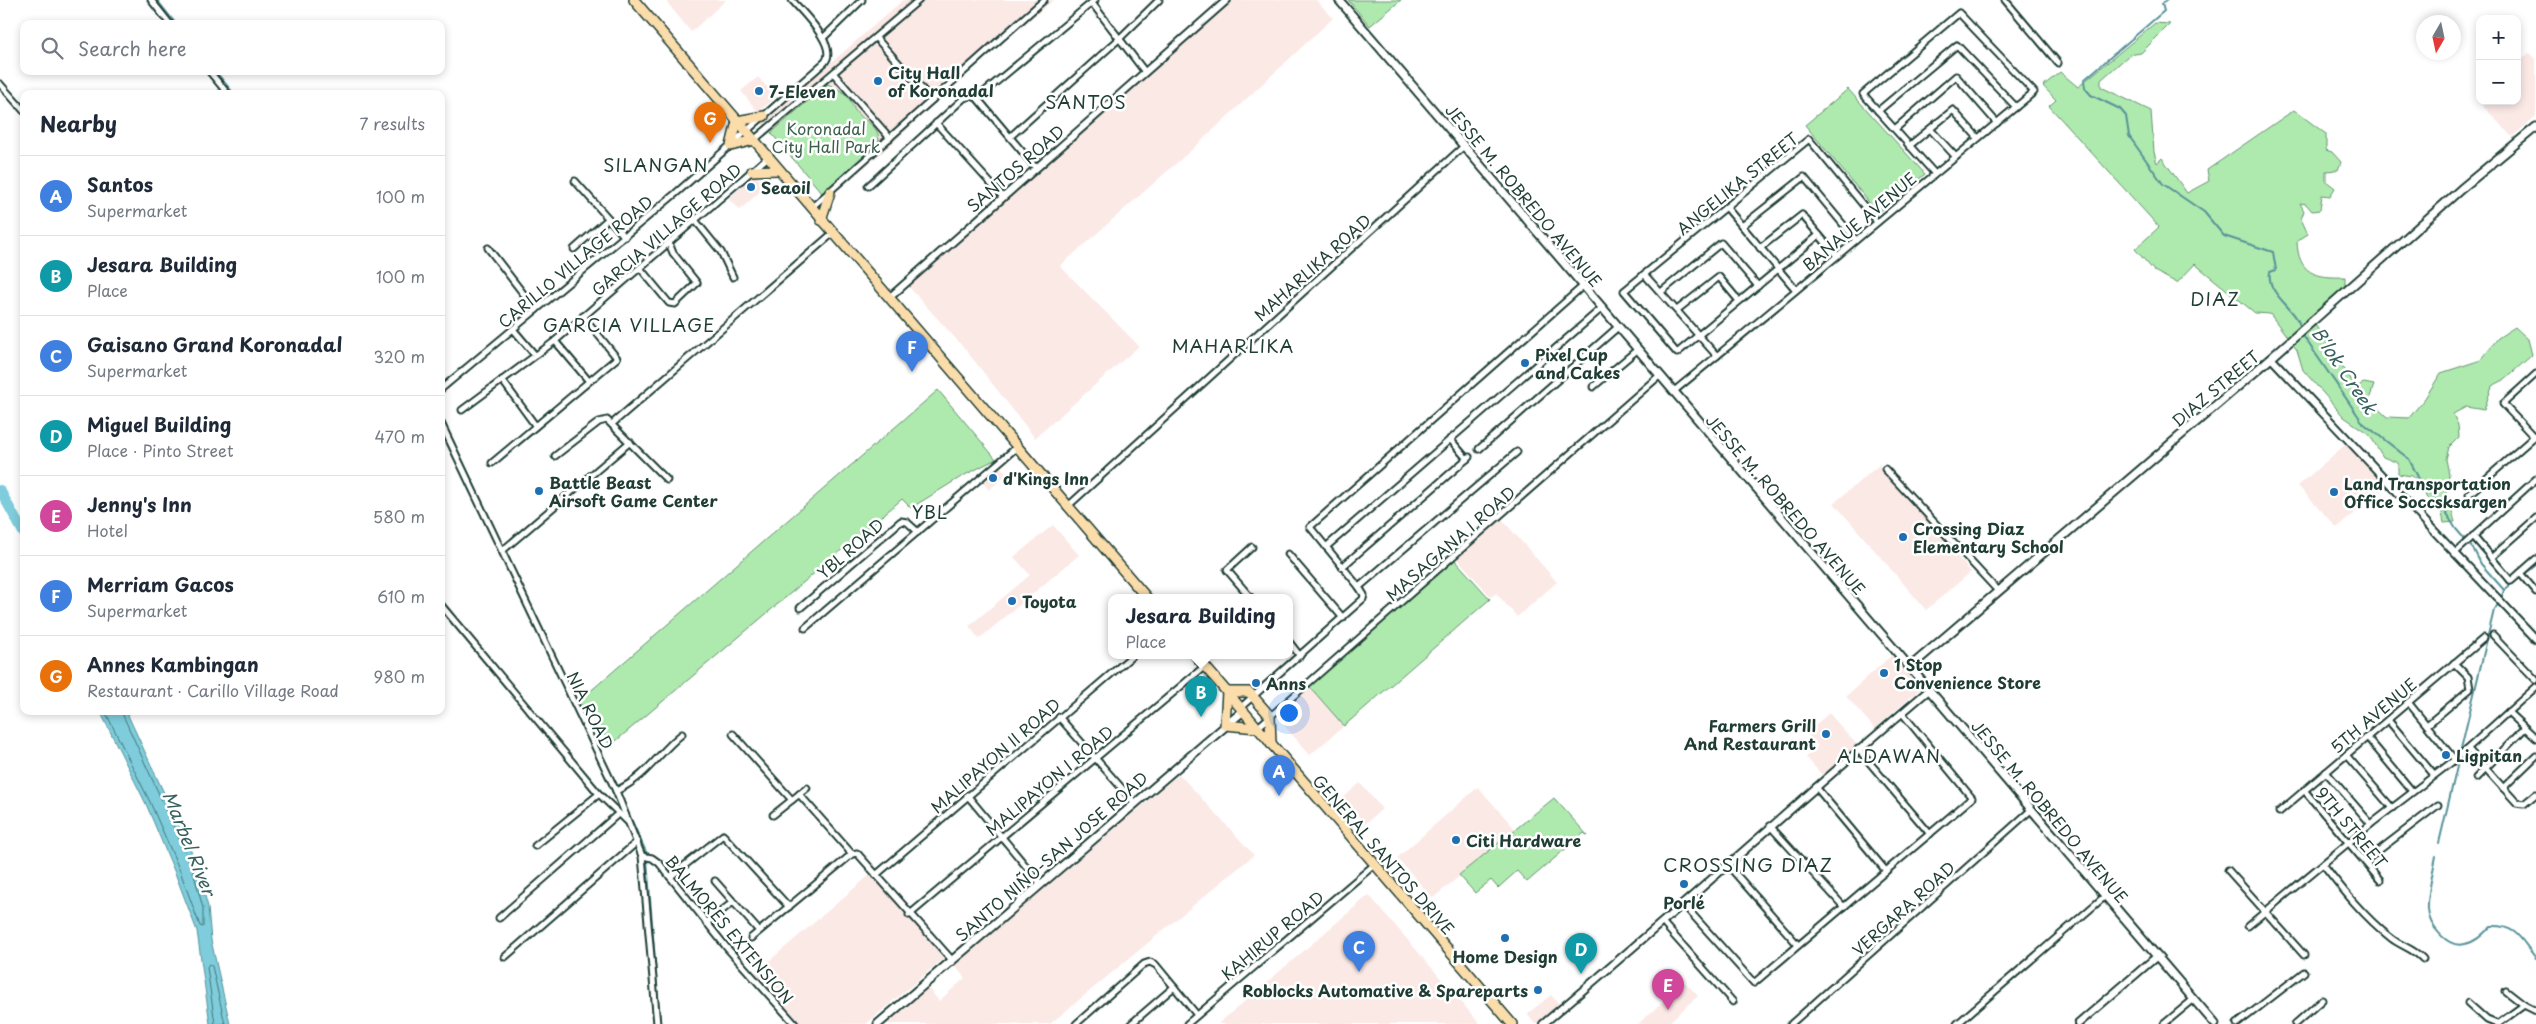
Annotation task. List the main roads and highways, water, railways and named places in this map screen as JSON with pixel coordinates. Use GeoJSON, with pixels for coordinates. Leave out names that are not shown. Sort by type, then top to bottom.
{"type":"FeatureCollection","features":[{"type":"Feature","properties":{"kind":"highway"},"geometry":{"type":"LineString","coordinates":[[634,0],[1143,594]]}},
{"type":"Feature","properties":{"kind":"highway"},"geometry":{"type":"LineString","coordinates":[[737,121],[764,116]]}},
{"type":"Feature","properties":{"kind":"highway"},"geometry":{"type":"LineString","coordinates":[[737,121],[731,146],[754,140]]}},
{"type":"Feature","properties":{"kind":"highway"},"geometry":{"type":"LineString","coordinates":[[752,171],[778,170]]}},
{"type":"Feature","properties":{"kind":"highway"},"geometry":{"type":"LineString","coordinates":[[821,220],[830,192]]}},
{"type":"Feature","properties":{"kind":"highway","name":"GENERAL SANTOS DRIVE"},"geometry":{"type":"LineString","coordinates":[[1199,659],[1512,1024]]}},
{"type":"Feature","properties":{"kind":"highway"},"geometry":{"type":"LineString","coordinates":[[1257,728],[1225,725],[1227,692],[1249,692],[1270,716],[1271,744]]}},
{"type":"Feature","properties":{"kind":"main road","name":"JESSE M. ROBREDO AVENUE"},"geometry":{"type":"LineString","coordinates":[[1339,0],[1672,392],[1930,690],[2104,897],[2215,1024]]}},
{"type":"Feature","properties":{"kind":"main road","name":"DIAZ STREET"},"geometry":{"type":"LineString","coordinates":[[1910,667],[2271,358],[2536,126]]}},
{"type":"Feature","properties":{"kind":"main road","name":"SANTO NIÑO-SAN JOSE ROAD"},"geometry":{"type":"LineString","coordinates":[[878,1024],[1225,725],[1241,709]]}},
{"type":"Feature","properties":{"kind":"water"},"geometry":{"type":"Polygon","coordinates":[[[102,715],[128,715],[196,862],[208,907],[211,940],[230,1024],[210,1024],[197,931],[146,804],[102,715]]]}},
{"type":"Feature","properties":{"kind":"waterway"},"geometry":{"type":"LineString","coordinates":[[157,0],[173,20]]}},
{"type":"Feature","properties":{"kind":"waterway","name":"B'lok Creek"},"geometry":{"type":"LineString","coordinates":[[2167,0],[2162,4],[2164,11],[2084,80],[2085,88],[2091,95],[2120,109],[2126,116],[2129,136],[2163,184],[2204,212],[2224,236],[2273,252],[2276,270],[2270,272],[2270,280],[2277,295],[2294,314],[2301,329]]}},
{"type":"Feature","properties":{"kind":"waterway"},"geometry":{"type":"LineString","coordinates":[[218,75],[231,90]]}},
{"type":"Feature","properties":{"kind":"waterway","name":"B'lok Creek"},"geometry":{"type":"LineString","coordinates":[[2302,334],[2363,423],[2409,459],[2423,487],[2438,500],[2456,529],[2474,550],[2481,564],[2504,590]]}},
{"type":"Feature","properties":{"kind":"waterway"},"geometry":{"type":"LineString","coordinates":[[445,424],[470,477]]}},
{"type":"Feature","properties":{"kind":"waterway"},"geometry":{"type":"LineString","coordinates":[[472,481],[503,547]]}},
{"type":"Feature","properties":{"kind":"waterway","name":"Marbel River"},"geometry":{"type":"LineString","coordinates":[[0,490],[20,527]]}},
{"type":"Feature","properties":{"kind":"waterway"},"geometry":{"type":"LineString","coordinates":[[505,551],[535,614]]}},
{"type":"Feature","properties":{"kind":"waterway"},"geometry":{"type":"LineString","coordinates":[[2504,590],[2536,565]]}},
{"type":"Feature","properties":{"kind":"waterway","name":"B'lok Creek"},"geometry":{"type":"LineString","coordinates":[[2501,599],[2504,590]]}},
{"type":"Feature","properties":{"kind":"waterway","name":"B'lok Creek"},"geometry":{"type":"LineString","coordinates":[[2460,753],[2494,610],[2499,603]]}},
{"type":"Feature","properties":{"kind":"waterway","name":"B'lok Creek"},"geometry":{"type":"LineString","coordinates":[[2439,843],[2459,758]]}},
{"type":"Feature","properties":{"kind":"waterway"},"geometry":{"type":"LineString","coordinates":[[620,795],[647,854]]}},
{"type":"Feature","properties":{"kind":"waterway","name":"B'lok Creek"},"geometry":{"type":"LineString","coordinates":[[2436,856],[2429,890],[2428,910],[2432,923],[2440,935],[2446,940],[2459,945],[2476,940],[2491,926],[2500,926],[2518,935],[2536,958]]}},
{"type":"Feature","properties":{"kind":"waterway"},"geometry":{"type":"LineString","coordinates":[[647,860],[660,1024]]}},
{"type":"Feature","properties":{"kind":"tunnel"},"geometry":{"type":"LineString","coordinates":[[1469,457],[1479,449]]}},
{"type":"Feature","properties":{"kind":"place","name":"City Hall of Koronadal"},"geometry":{"type":"Point","coordinates":[878,81]}},
{"type":"Feature","properties":{"kind":"place","name":"7-Eleven"},"geometry":{"type":"Point","coordinates":[759,91]}},
{"type":"Feature","properties":{"kind":"place","name":"Annes Kambingan"},"geometry":{"type":"Point","coordinates":[710,143]}},
{"type":"Feature","properties":{"kind":"place","name":"Seaoil"},"geometry":{"type":"Point","coordinates":[751,187]}},
{"type":"Feature","properties":{"kind":"place","name":"Pixel Cup and Cakes"},"geometry":{"type":"Point","coordinates":[1525,363]}},
{"type":"Feature","properties":{"kind":"place","name":"Merriam Gacos"},"geometry":{"type":"Point","coordinates":[912,372]}},
{"type":"Feature","properties":{"kind":"place","name":"d'Kings Inn"},"geometry":{"type":"Point","coordinates":[993,478]}},
{"type":"Feature","properties":{"kind":"place","name":"Battle Beast Airsoft Game Center"},"geometry":{"type":"Point","coordinates":[539,491]}},
{"type":"Feature","properties":{"kind":"place","name":"Land Transportation Office Soccsksargen"},"geometry":{"type":"Point","coordinates":[2334,492]}},
{"type":"Feature","properties":{"kind":"place","name":"Crossing Diaz Elementary School"},"geometry":{"type":"Point","coordinates":[1903,537]}},
{"type":"Feature","properties":{"kind":"place","name":"Toyota"},"geometry":{"type":"Point","coordinates":[1012,601]}},
{"type":"Feature","properties":{"kind":"place","name":"1 Stop Convenience Store"},"geometry":{"type":"Point","coordinates":[1884,673]}},
{"type":"Feature","properties":{"kind":"place","name":"Anns"},"geometry":{"type":"Point","coordinates":[1256,683]}},
{"type":"Feature","properties":{"kind":"place","name":"Jesara Building"},"geometry":{"type":"Point","coordinates":[1201,717]}},
{"type":"Feature","properties":{"kind":"place","name":"Farmers Grill And Restaurant"},"geometry":{"type":"Point","coordinates":[1826,734]}},
{"type":"Feature","properties":{"kind":"place","name":"Ligpitan"},"geometry":{"type":"Point","coordinates":[2446,755]}},
{"type":"Feature","properties":{"kind":"place","name":"Santos"},"geometry":{"type":"Point","coordinates":[1279,796]}},
{"type":"Feature","properties":{"kind":"place","name":"Citi Hardware"},"geometry":{"type":"Point","coordinates":[1456,840]}},
{"type":"Feature","properties":{"kind":"place","name":"Porlé"},"geometry":{"type":"Point","coordinates":[1684,884]}},
{"type":"Feature","properties":{"kind":"place","name":"Home Design"},"geometry":{"type":"Point","coordinates":[1505,938]}},
{"type":"Feature","properties":{"kind":"place","name":"Gaisano Grand Koronadal"},"geometry":{"type":"Point","coordinates":[1359,972]}},
{"type":"Feature","properties":{"kind":"place","name":"Miguel Building"},"geometry":{"type":"Point","coordinates":[1581,974]}},
{"type":"Feature","properties":{"kind":"place","name":"Roblocks Automative & Spareparts"},"geometry":{"type":"Point","coordinates":[1538,990]}},
{"type":"Feature","properties":{"kind":"place","name":"Jenny's Inn"},"geometry":{"type":"Point","coordinates":[1668,1010]}},
{"type":"Feature","properties":{"kind":"district","name":"SANTOS"},"geometry":{"type":"Point","coordinates":[1086,101]}},
{"type":"Feature","properties":{"kind":"district","name":"SILANGAN"},"geometry":{"type":"Point","coordinates":[656,164]}},
{"type":"Feature","properties":{"kind":"district","name":"DIAZ"},"geometry":{"type":"Point","coordinates":[2215,298]}},
{"type":"Feature","properties":{"kind":"district","name":"GARCIA VILLAGE"},"geometry":{"type":"Point","coordinates":[629,324]}},
{"type":"Feature","properties":{"kind":"district","name":"MAHARLIKA"},"geometry":{"type":"Point","coordinates":[1233,345]}},
{"type":"Feature","properties":{"kind":"district","name":"YBL"},"geometry":{"type":"Point","coordinates":[930,511]}},
{"type":"Feature","properties":{"kind":"district","name":"ALDAWAN"},"geometry":{"type":"Point","coordinates":[1889,755]}},
{"type":"Feature","properties":{"kind":"district","name":"CROSSING DIAZ"},"geometry":{"type":"Point","coordinates":[1748,864]}},
{"type":"Feature","properties":{"kind":"park label","name":"Koronadal City Hall Park"},"geometry":{"type":"Point","coordinates":[826,137]}}]}
